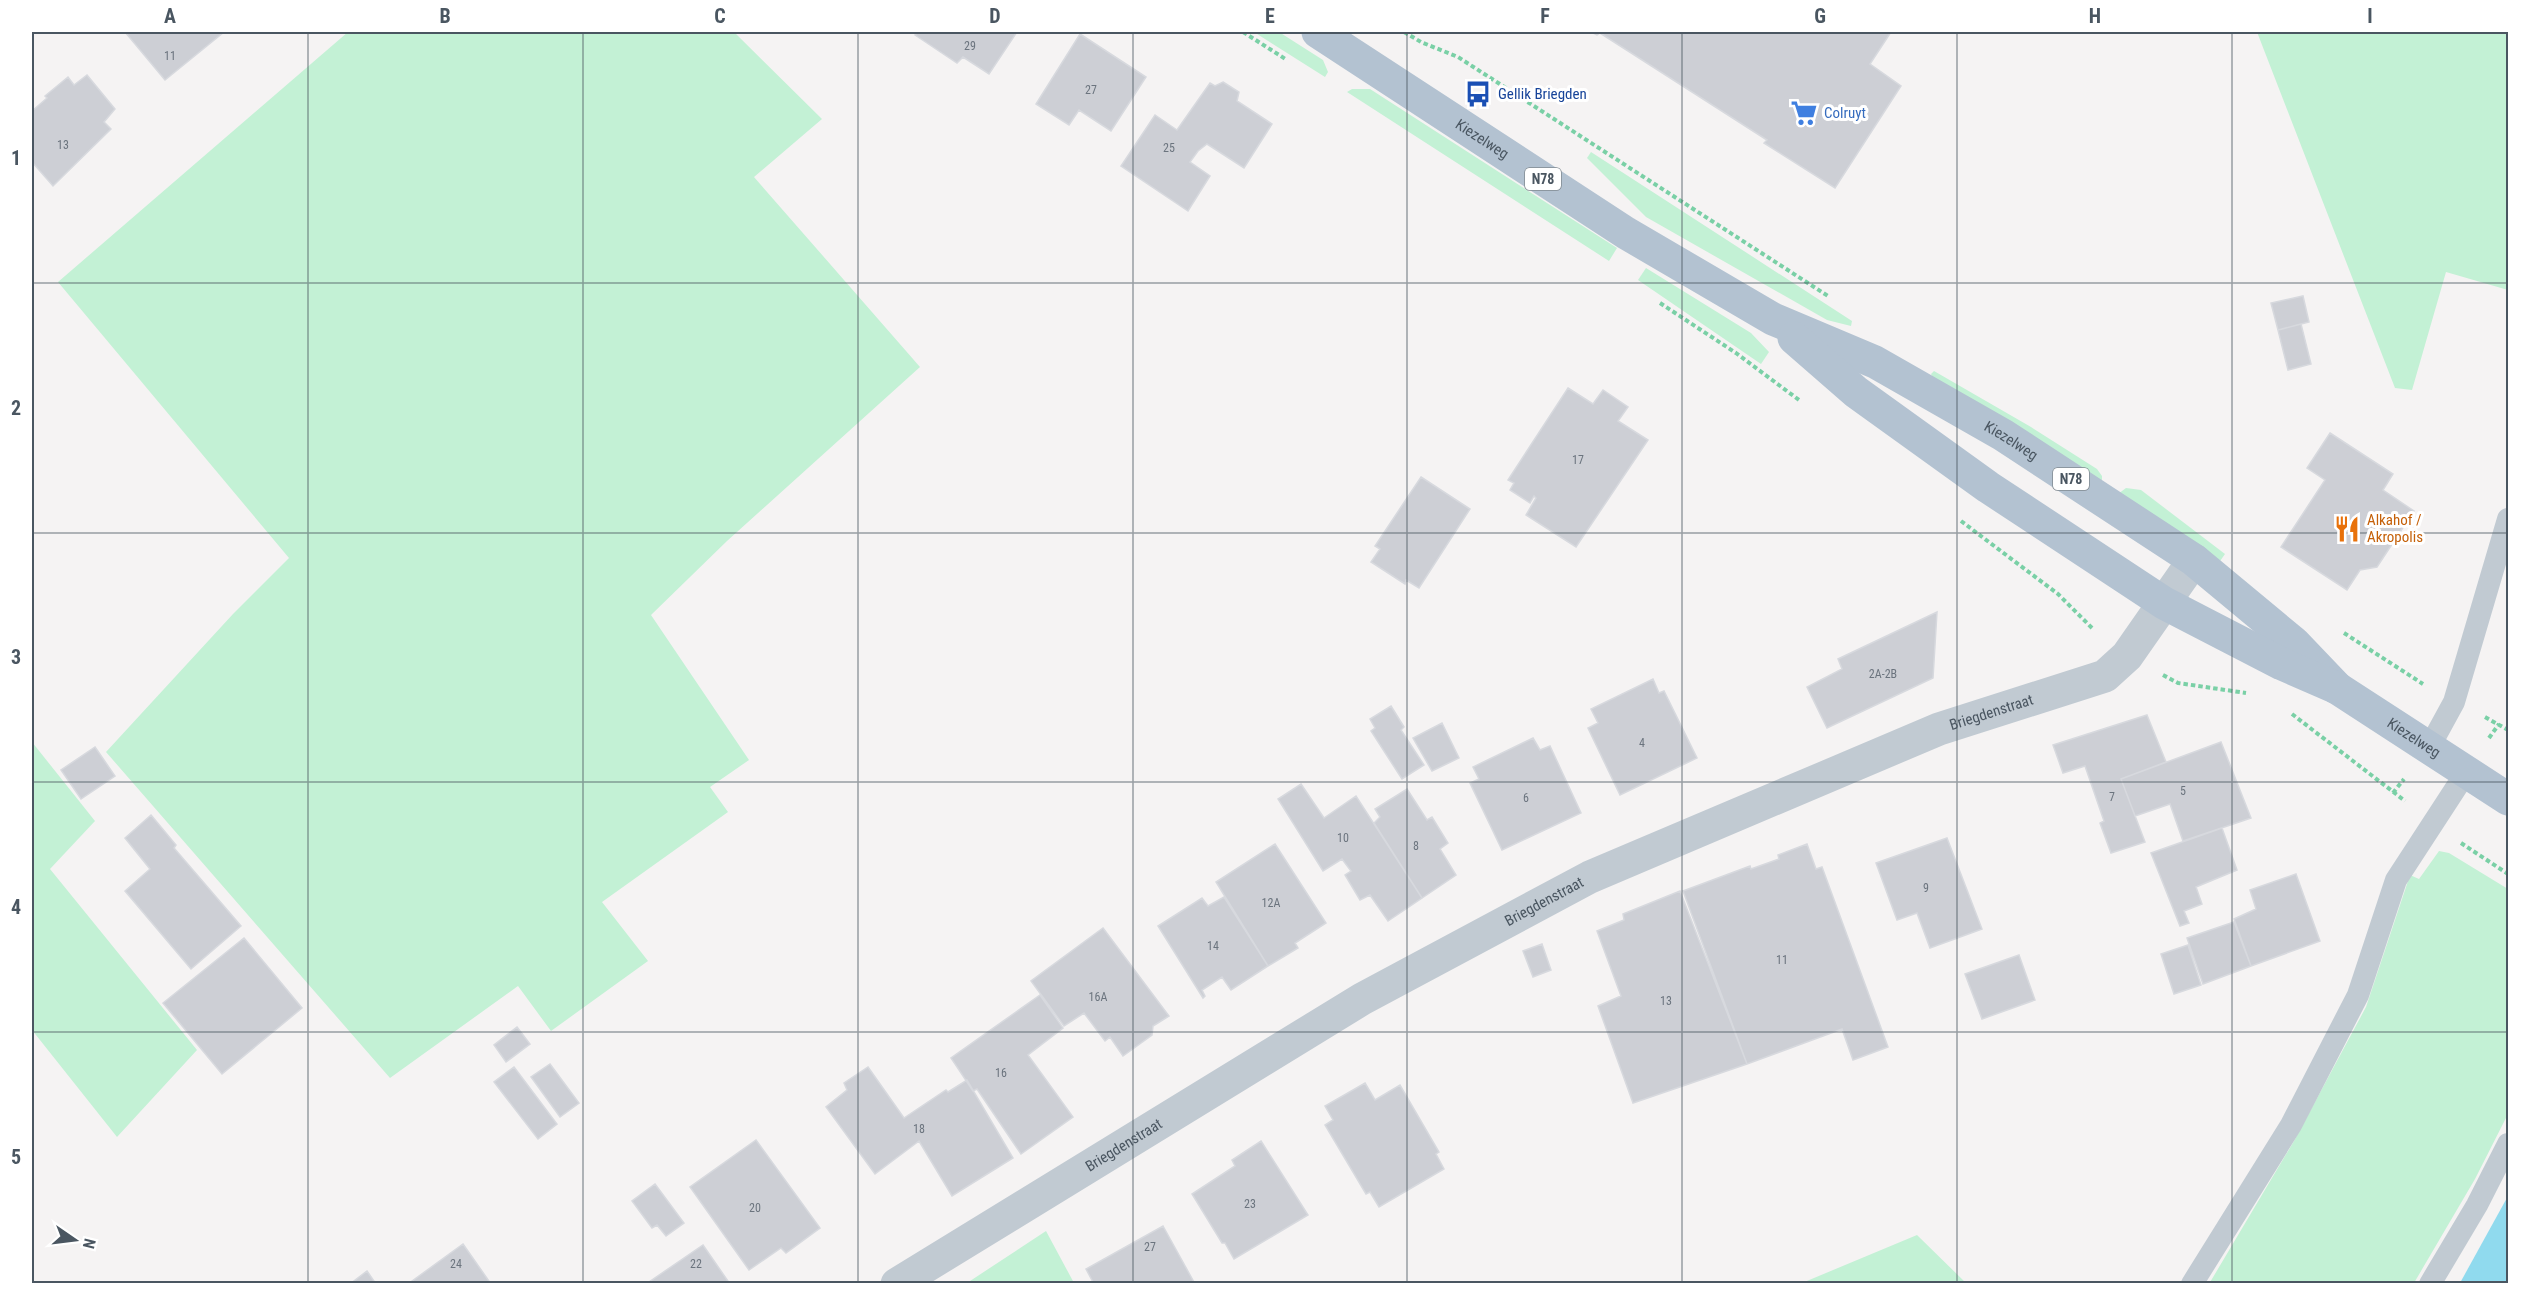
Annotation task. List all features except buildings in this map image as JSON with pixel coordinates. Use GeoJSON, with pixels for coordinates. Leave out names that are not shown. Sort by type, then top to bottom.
{"type":"FeatureCollection","features":[{"type":"Feature","properties":{"kind":"main road","name":"Kiezelweg"},"geometry":{"type":"LineString","coordinates":[[1318,32],[1626,233],[1773,319],[1875,362],[2003,435],[2194,560],[2294,643],[2337,688]]}},
{"type":"Feature","properties":{"kind":"main road","name":"Kiezelweg"},"geometry":{"type":"LineString","coordinates":[[1773,319],[1875,406],[1988,487],[2164,603],[2282,664],[2337,688],[2489,786]]}},
{"type":"Feature","properties":{"kind":"street","name":"Briegdenstraat"},"geometry":{"type":"LineString","coordinates":[[897,1284],[1362,999],[1590,877],[1939,729],[2105,676],[2127,656],[2194,560]]}},
{"type":"Feature","properties":{"kind":"lane"},"geometry":{"type":"LineString","coordinates":[[2430,746],[2454,702],[2508,519]]}},
{"type":"Feature","properties":{"kind":"lane"},"geometry":{"type":"LineString","coordinates":[[2192,1284],[2291,1125],[2358,995],[2396,880],[2489,786]]}},
{"type":"Feature","properties":{"kind":"lane"},"geometry":{"type":"LineString","coordinates":[[2430,1284],[2477,1205],[2508,1144]]}},
{"type":"Feature","properties":{"kind":"path"},"geometry":{"type":"LineString","coordinates":[[1243,32],[1292,64]]}},
{"type":"Feature","properties":{"kind":"path"},"geometry":{"type":"LineString","coordinates":[[1404,32],[1421,42],[1458,57],[1834,300]]}},
{"type":"Feature","properties":{"kind":"path"},"geometry":{"type":"LineString","coordinates":[[1657,301],[1736,353],[1802,402]]}},
{"type":"Feature","properties":{"kind":"path"},"geometry":{"type":"LineString","coordinates":[[1952,515],[2058,594],[2083,621],[2127,656],[2178,683],[2256,694]]}},
{"type":"Feature","properties":{"kind":"path"},"geometry":{"type":"LineString","coordinates":[[2286,710],[2393,793]]}},
{"type":"Feature","properties":{"kind":"path"},"geometry":{"type":"LineString","coordinates":[[2457,840],[2508,874]]}},
{"type":"Feature","properties":{"kind":"green space"},"geometry":{"type":"Polygon","coordinates":[[[348,32],[734,32],[822,119],[754,177],[920,367],[727,541],[651,615],[749,760],[710,787],[728,812],[602,902],[648,961],[551,1031],[518,986],[390,1078],[106,752],[233,614],[289,558],[58,282],[348,32]]]}},
{"type":"Feature","properties":{"kind":"green space"},"geometry":{"type":"Polygon","coordinates":[[[1254,32],[1279,32],[1323,60],[1328,72],[1325,77],[1254,32]]]}},
{"type":"Feature","properties":{"kind":"green space"},"geometry":{"type":"Polygon","coordinates":[[[2257,32],[2508,32],[2508,290],[2446,272],[2412,390],[2395,388],[2257,32]]]}},
{"type":"Feature","properties":{"kind":"green space"},"geometry":{"type":"Polygon","coordinates":[[[1352,89],[1370,89],[1617,248],[1609,261],[1347,92],[1352,89]]]}},
{"type":"Feature","properties":{"kind":"green space"},"geometry":{"type":"Polygon","coordinates":[[[1591,152],[1852,321],[1851,326],[1827,320],[1646,217],[1587,158],[1591,152]]]}},
{"type":"Feature","properties":{"kind":"green space"},"geometry":{"type":"Polygon","coordinates":[[[1646,268],[1751,333],[1769,352],[1761,364],[1638,280],[1646,268]]]}},
{"type":"Feature","properties":{"kind":"green space"},"geometry":{"type":"Polygon","coordinates":[[[1934,371],[2031,427],[2097,469],[2102,476],[2102,482],[1936,385],[1931,374],[1934,371]]]}},
{"type":"Feature","properties":{"kind":"green space"},"geometry":{"type":"Polygon","coordinates":[[[2126,488],[2141,490],[2225,554],[2218,564],[2118,494],[2126,488]]]}},
{"type":"Feature","properties":{"kind":"green space"},"geometry":{"type":"Polygon","coordinates":[[[32,742],[95,821],[50,869],[197,1050],[117,1137],[32,1030],[32,742]]]}},
{"type":"Feature","properties":{"kind":"green space"},"geometry":{"type":"Polygon","coordinates":[[[2439,851],[2449,853],[2508,889],[2508,1114],[2475,1179],[2414,1283],[2209,1284],[2294,1141],[2366,1007],[2410,875],[2419,879],[2439,851]]]}},
{"type":"Feature","properties":{"kind":"green space"},"geometry":{"type":"Polygon","coordinates":[[[1046,1231],[1074,1283],[967,1283],[1046,1231]]]}},
{"type":"Feature","properties":{"kind":"green space"},"geometry":{"type":"Polygon","coordinates":[[[1917,1235],[1966,1283],[1802,1283],[1917,1235]]]}},
{"type":"Feature","properties":{"kind":"water"},"geometry":{"type":"Polygon","coordinates":[[[2508,1196],[2508,1283],[2460,1283],[2508,1196]]]}},
{"type":"Feature","properties":{"kind":"place","name":"Gellik Briegden"},"geometry":{"type":"Point","coordinates":[1478,94]}},
{"type":"Feature","properties":{"kind":"place","name":"Colruyt"},"geometry":{"type":"Point","coordinates":[1804,113]}},
{"type":"Feature","properties":{"kind":"place","name":"Alkahof / Akropolis"},"geometry":{"type":"Point","coordinates":[2347,529]}}]}
